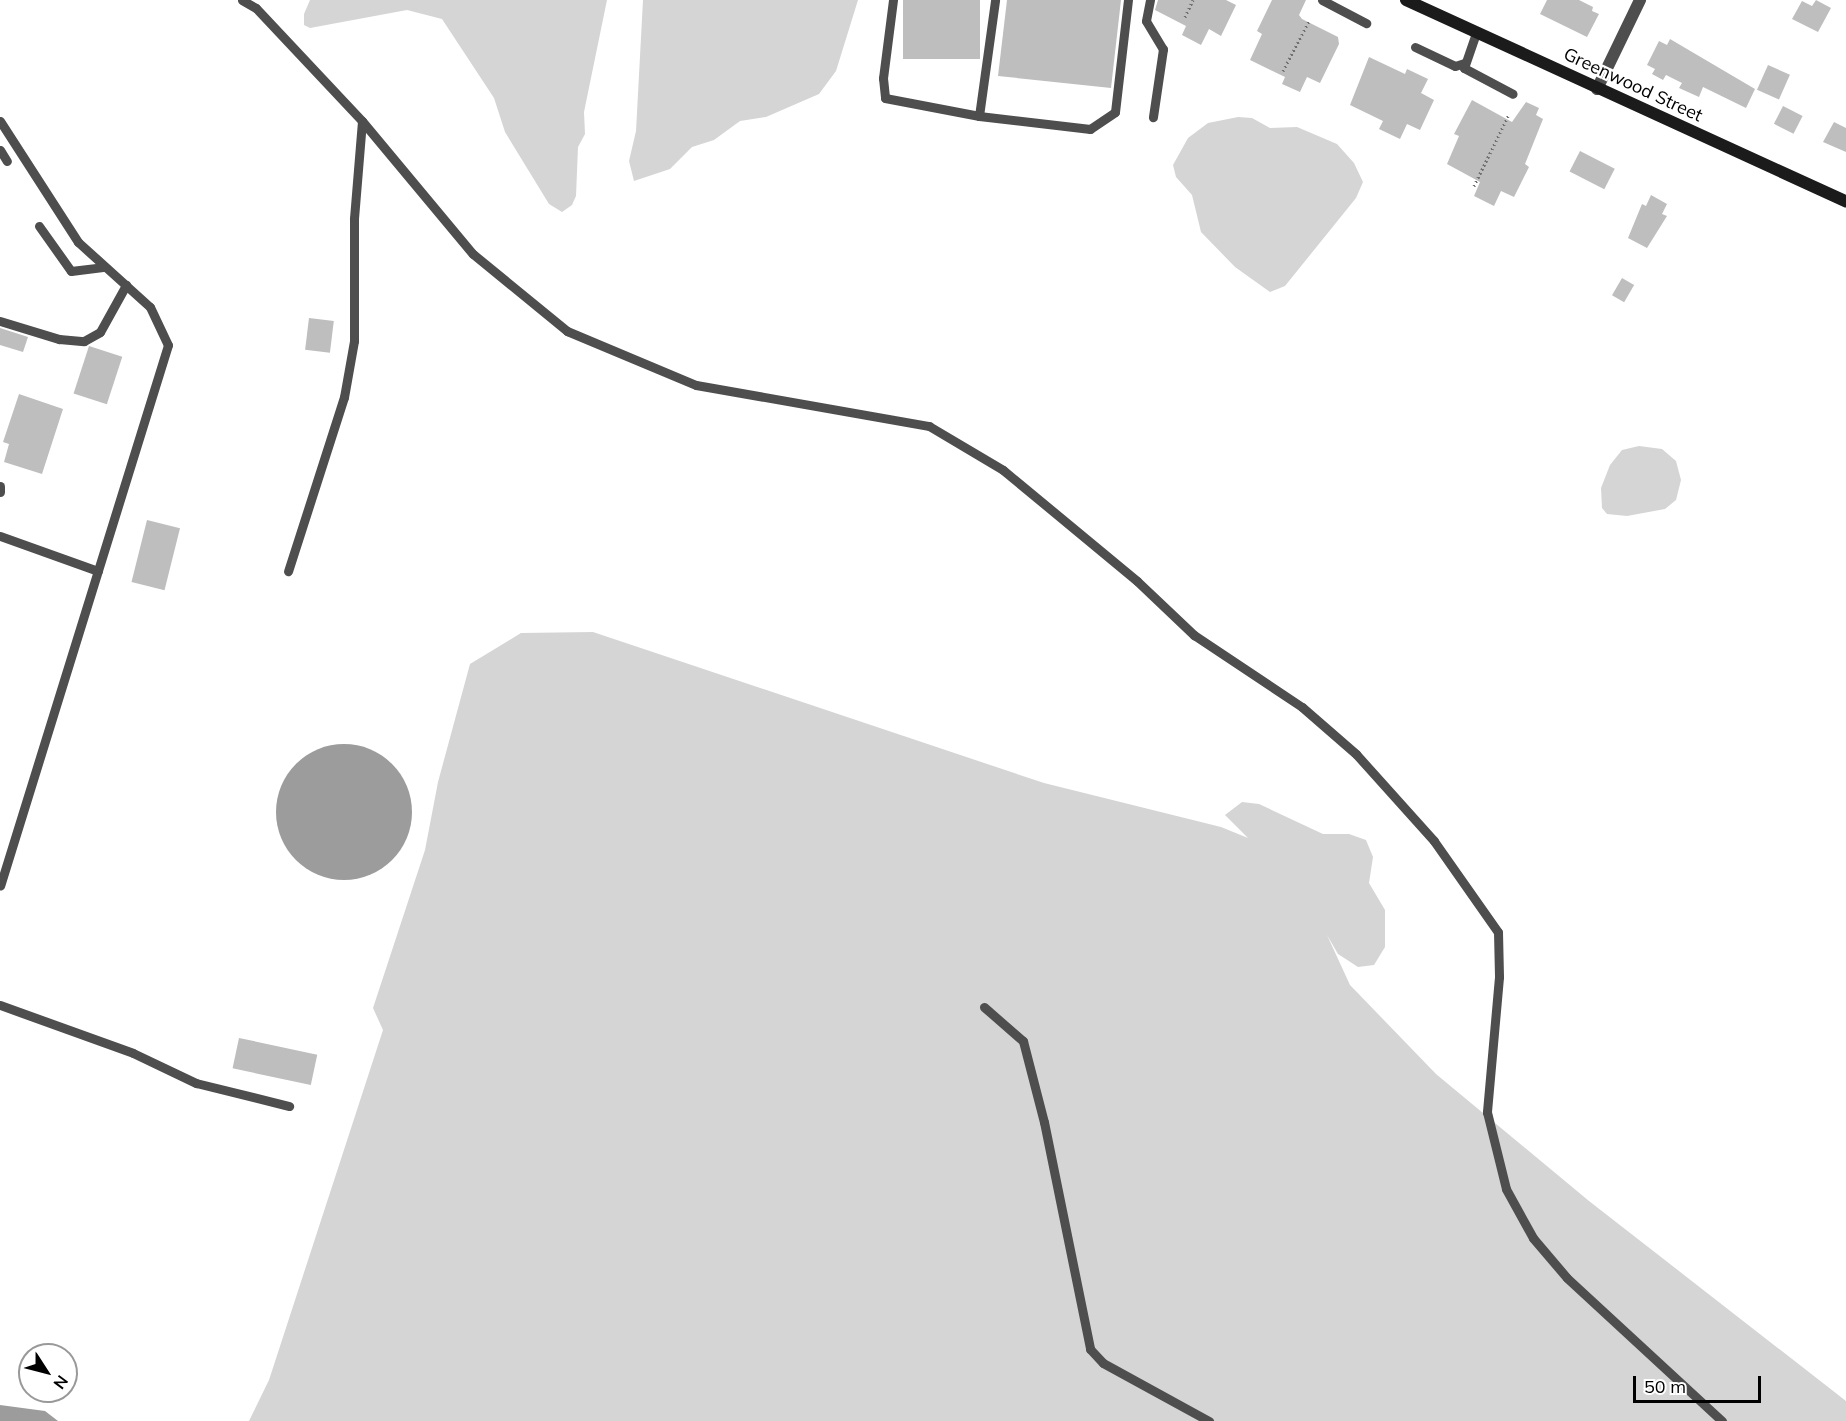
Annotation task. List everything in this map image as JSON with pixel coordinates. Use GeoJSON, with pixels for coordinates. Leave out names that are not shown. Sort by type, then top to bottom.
{"type":"FeatureCollection","features":[{"type":"Feature","properties":{"kind":"main road","name":"Greenwood Street"},"geometry":{"type":"LineString","coordinates":[[1406,0],[1846,201]]}},
{"type":"Feature","properties":{"kind":"street"},"geometry":{"type":"LineString","coordinates":[[1597,89],[1640,0]]}},
{"type":"Feature","properties":{"kind":"lane"},"geometry":{"type":"LineString","coordinates":[[242,0],[256,8],[363,121],[473,254],[567,331],[696,385],[929,426],[1003,470],[1137,580],[1194,635],[1302,708],[1356,754],[1434,841],[1498,932],[1499,976],[1487,1112],[1506,1189],[1527,1228],[1567,1278],[1722,1421]]}},
{"type":"Feature","properties":{"kind":"lane"},"geometry":{"type":"LineString","coordinates":[[893,0],[883,78],[885,99],[979,116],[1090,129],[1115,112],[1128,0]]}},
{"type":"Feature","properties":{"kind":"lane"},"geometry":{"type":"LineString","coordinates":[[979,116],[995,0]]}},
{"type":"Feature","properties":{"kind":"lane"},"geometry":{"type":"LineString","coordinates":[[1150,0],[1146,21],[1163,49],[1153,117]]}},
{"type":"Feature","properties":{"kind":"lane"},"geometry":{"type":"LineString","coordinates":[[1322,0],[1366,23]]}},
{"type":"Feature","properties":{"kind":"lane"},"geometry":{"type":"LineString","coordinates":[[1476,33],[1464,63],[1469,73],[1513,94]]}},
{"type":"Feature","properties":{"kind":"lane"},"geometry":{"type":"LineString","coordinates":[[1415,46],[1455,66],[1464,63]]}},
{"type":"Feature","properties":{"kind":"lane"},"geometry":{"type":"LineString","coordinates":[[0,121],[78,242],[150,307],[168,345],[0,886]]}},
{"type":"Feature","properties":{"kind":"lane"},"geometry":{"type":"LineString","coordinates":[[288,571],[344,398],[354,341],[354,219],[363,121]]}},
{"type":"Feature","properties":{"kind":"lane"},"geometry":{"type":"LineString","coordinates":[[0,150],[7,161]]}},
{"type":"Feature","properties":{"kind":"lane"},"geometry":{"type":"LineString","coordinates":[[39,226],[71,271],[105,267]]}},
{"type":"Feature","properties":{"kind":"lane"},"geometry":{"type":"LineString","coordinates":[[0,321],[59,339],[84,340],[100,332],[126,285]]}},
{"type":"Feature","properties":{"kind":"lane"},"geometry":{"type":"LineString","coordinates":[[0,486],[0,492]]}},
{"type":"Feature","properties":{"kind":"lane"},"geometry":{"type":"LineString","coordinates":[[0,536],[98,571]]}},
{"type":"Feature","properties":{"kind":"lane"},"geometry":{"type":"LineString","coordinates":[[0,1005],[133,1053],[196,1083],[288,1106]]}},
{"type":"Feature","properties":{"kind":"lane"},"geometry":{"type":"LineString","coordinates":[[984,1007],[1023,1041],[1044,1122],[1090,1349],[1103,1363],[1209,1421]]}},
{"type":"Feature","properties":{"kind":"path"},"geometry":{"type":"LineString","coordinates":[[1185,17],[1193,0]]}},
{"type":"Feature","properties":{"kind":"path"},"geometry":{"type":"LineString","coordinates":[[1283,71],[1309,21]]}},
{"type":"Feature","properties":{"kind":"path"},"geometry":{"type":"LineString","coordinates":[[1474,186],[1509,114]]}},
{"type":"Feature","properties":{"kind":"shaded area"},"geometry":{"type":"Polygon","coordinates":[[[310,0],[607,0],[584,112],[585,134],[578,147],[576,196],[572,205],[562,212],[549,204],[505,132],[494,98],[442,19],[407,10],[310,28],[304,25],[304,14],[310,0]]]}},
{"type":"Feature","properties":{"kind":"shaded area"},"geometry":{"type":"Polygon","coordinates":[[[643,0],[858,0],[836,71],[819,94],[766,117],[740,121],[714,140],[692,147],[670,169],[634,181],[629,161],[636,131],[643,0]]]}},
{"type":"Feature","properties":{"kind":"shaded area"},"geometry":{"type":"Polygon","coordinates":[[[1238,117],[1252,118],[1270,128],[1297,127],[1337,144],[1354,163],[1363,182],[1356,198],[1285,286],[1270,292],[1235,267],[1201,232],[1192,195],[1176,177],[1173,165],[1188,138],[1208,123],[1238,117]]]}},
{"type":"Feature","properties":{"kind":"shaded area"},"geometry":{"type":"Polygon","coordinates":[[[1639,446],[1662,449],[1676,461],[1681,480],[1676,500],[1665,509],[1627,516],[1607,514],[1602,508],[1601,488],[1610,465],[1622,450],[1639,446]]]}},
{"type":"Feature","properties":{"kind":"shaded area"},"geometry":{"type":"Polygon","coordinates":[[[593,632],[1044,783],[1221,827],[1248,838],[1225,815],[1242,802],[1259,804],[1323,834],[1349,834],[1366,840],[1373,857],[1369,883],[1385,910],[1385,947],[1374,965],[1358,967],[1338,954],[1327,935],[1350,985],[1436,1074],[1589,1201],[1846,1401],[1846,1421],[249,1421],[269,1380],[383,1030],[373,1008],[425,850],[438,782],[470,664],[521,633],[593,632]]]}},
{"type":"Feature","properties":{"kind":"shaded area"},"geometry":{"type":"Polygon","coordinates":[[[344,744],[370,749],[392,764],[407,786],[412,812],[407,838],[392,860],[370,875],[344,880],[318,875],[296,860],[281,838],[276,812],[281,786],[296,764],[318,749],[344,744]]]}},
{"type":"Feature","properties":{"kind":"shaded area"},"geometry":{"type":"Polygon","coordinates":[[[0,1405],[45,1411],[58,1421],[0,1421],[0,1405]]]}},
{"type":"Feature","properties":{"kind":"building"},"geometry":{"type":"Polygon","coordinates":[[[903,0],[980,0],[980,59],[903,59],[903,0]]]}},
{"type":"Feature","properties":{"kind":"building"},"geometry":{"type":"Polygon","coordinates":[[[1007,0],[1121,0],[1111,88],[998,76],[1007,0]]]}},
{"type":"Feature","properties":{"kind":"building"},"geometry":{"type":"Polygon","coordinates":[[[1158,0],[1226,0],[1236,5],[1221,36],[1209,29],[1201,45],[1182,35],[1186,26],[1155,10],[1158,0]]]}},
{"type":"Feature","properties":{"kind":"building"},"geometry":{"type":"Polygon","coordinates":[[[1272,0],[1306,0],[1299,15],[1302,19],[1338,37],[1339,44],[1320,83],[1307,77],[1300,92],[1282,84],[1285,77],[1250,60],[1262,34],[1257,31],[1272,0]]]}},
{"type":"Feature","properties":{"kind":"building"},"geometry":{"type":"Polygon","coordinates":[[[1547,0],[1579,0],[1593,7],[1592,11],[1599,14],[1587,37],[1540,14],[1547,0]]]}},
{"type":"Feature","properties":{"kind":"building"},"geometry":{"type":"Polygon","coordinates":[[[1816,0],[1831,8],[1818,32],[1792,19],[1802,1],[1812,6],[1816,0]]]}},
{"type":"Feature","properties":{"kind":"building"},"geometry":{"type":"Polygon","coordinates":[[[1670,39],[1755,89],[1746,108],[1703,87],[1699,97],[1679,88],[1682,83],[1666,75],[1663,80],[1652,74],[1655,69],[1647,65],[1659,41],[1667,45],[1670,39]]]}},
{"type":"Feature","properties":{"kind":"building"},"geometry":{"type":"Polygon","coordinates":[[[1369,57],[1405,74],[1407,69],[1428,79],[1421,93],[1434,100],[1420,130],[1407,124],[1400,139],[1379,129],[1383,121],[1350,105],[1369,57]]]}},
{"type":"Feature","properties":{"kind":"building"},"geometry":{"type":"Polygon","coordinates":[[[1768,65],[1790,75],[1779,99],[1757,90],[1768,65]]]}},
{"type":"Feature","properties":{"kind":"building"},"geometry":{"type":"Polygon","coordinates":[[[1472,100],[1512,122],[1526,102],[1539,108],[1536,115],[1543,119],[1525,164],[1529,167],[1514,197],[1501,191],[1494,206],[1474,196],[1480,182],[1447,164],[1459,136],[1454,134],[1472,100]]]}},
{"type":"Feature","properties":{"kind":"building"},"geometry":{"type":"Polygon","coordinates":[[[1783,106],[1803,116],[1794,134],[1774,124],[1783,106]]]}},
{"type":"Feature","properties":{"kind":"building"},"geometry":{"type":"Polygon","coordinates":[[[1834,122],[1846,128],[1846,152],[1823,142],[1834,122]]]}},
{"type":"Feature","properties":{"kind":"building"},"geometry":{"type":"Polygon","coordinates":[[[1580,151],[1615,169],[1604,189],[1570,171],[1580,151]]]}},
{"type":"Feature","properties":{"kind":"building"},"geometry":{"type":"Polygon","coordinates":[[[1651,195],[1667,204],[1662,214],[1667,216],[1647,248],[1628,238],[1642,204],[1646,206],[1651,195]]]}},
{"type":"Feature","properties":{"kind":"building"},"geometry":{"type":"Polygon","coordinates":[[[1622,278],[1634,285],[1624,302],[1612,295],[1622,278]]]}},
{"type":"Feature","properties":{"kind":"building"},"geometry":{"type":"Polygon","coordinates":[[[309,318],[334,321],[330,353],[305,350],[309,318]]]}},
{"type":"Feature","properties":{"kind":"building"},"geometry":{"type":"Polygon","coordinates":[[[0,328],[28,337],[23,352],[0,345],[0,328]]]}},
{"type":"Feature","properties":{"kind":"building"},"geometry":{"type":"Polygon","coordinates":[[[89,346],[122,357],[107,404],[74,394],[89,346]]]}},
{"type":"Feature","properties":{"kind":"building"},"geometry":{"type":"Polygon","coordinates":[[[19,394],[63,409],[42,474],[4,462],[9,444],[3,442],[19,394]]]}},
{"type":"Feature","properties":{"kind":"building"},"geometry":{"type":"Polygon","coordinates":[[[147,520],[180,528],[165,590],[132,582],[147,520]]]}},
{"type":"Feature","properties":{"kind":"building"},"geometry":{"type":"Polygon","coordinates":[[[239,1038],[317,1055],[311,1085],[233,1068],[239,1038]]]}}]}
